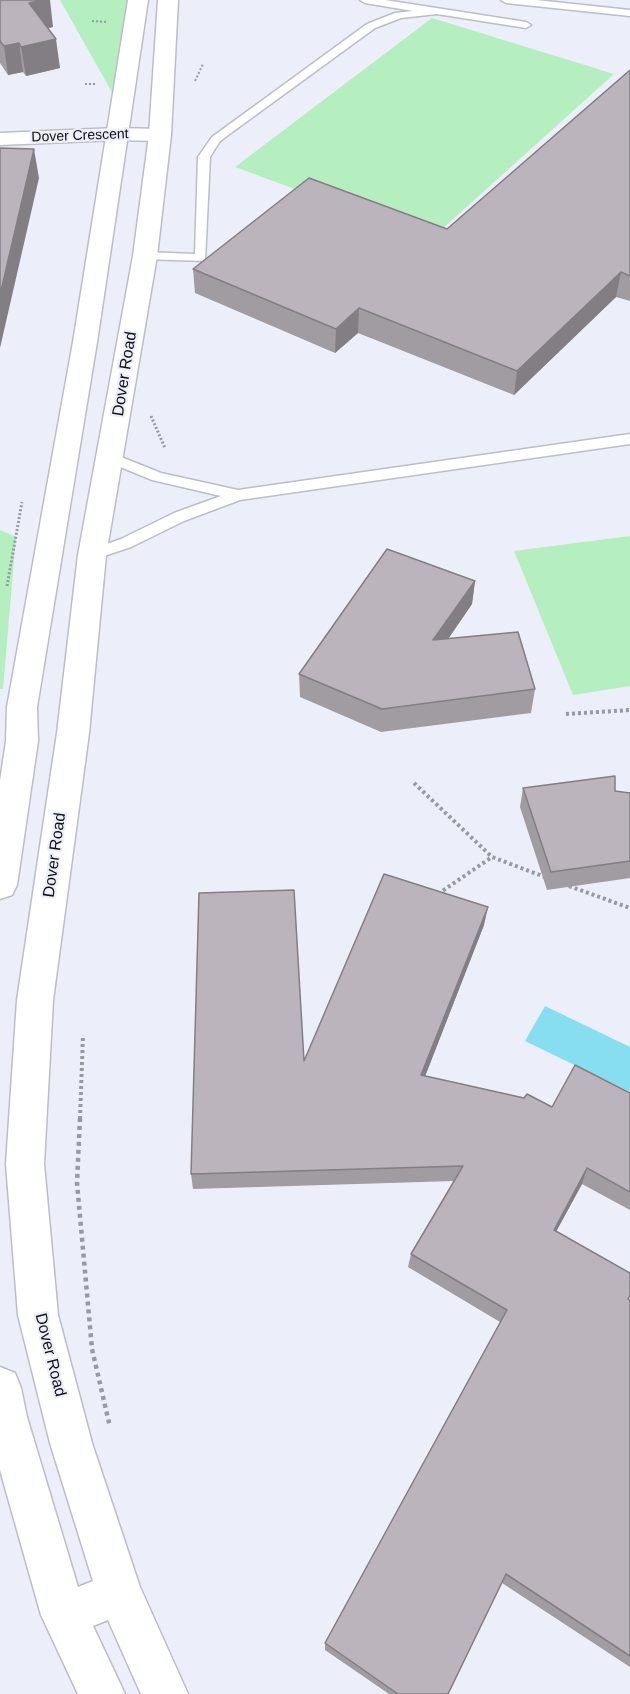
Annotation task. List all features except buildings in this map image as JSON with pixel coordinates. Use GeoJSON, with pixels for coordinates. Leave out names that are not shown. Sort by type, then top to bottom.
{"type":"FeatureCollection","features":[{"type":"Feature","properties":{"kind":"street"},"geometry":{"type":"LineString","coordinates":[[0,885],[11,743],[11,710],[117,134],[138,0]]}},
{"type":"Feature","properties":{"kind":"street","name":"Dover Road"},"geometry":{"type":"LineString","coordinates":[[165,1694],[119,1593],[71,1443],[38,1315],[25,1164],[35,1000],[78,695],[92,555],[145,256],[160,135],[168,0]]}},
{"type":"Feature","properties":{"kind":"street","name":"Dover Crescent"},"geometry":{"type":"LineString","coordinates":[[0,139],[117,134],[160,135]]}},
{"type":"Feature","properties":{"kind":"street"},"geometry":{"type":"LineString","coordinates":[[11,710],[78,695]]}},
{"type":"Feature","properties":{"kind":"street"},"geometry":{"type":"LineString","coordinates":[[11,743],[73,733]]}},
{"type":"Feature","properties":{"kind":"street"},"geometry":{"type":"LineString","coordinates":[[0,1388],[6,1417],[64,1615],[102,1694]]}},
{"type":"Feature","properties":{"kind":"street"},"geometry":{"type":"LineString","coordinates":[[64,1615],[119,1593]]}},
{"type":"Feature","properties":{"kind":"lane"},"geometry":{"type":"LineString","coordinates":[[506,0],[630,13]]}},
{"type":"Feature","properties":{"kind":"lane"},"geometry":{"type":"LineString","coordinates":[[352,2],[366,12],[399,15],[433,12]]}},
{"type":"Feature","properties":{"kind":"lane"},"geometry":{"type":"LineString","coordinates":[[145,256],[201,258],[203,165],[209,147],[366,12],[433,12],[526,25]]}},
{"type":"Feature","properties":{"kind":"lane"},"geometry":{"type":"LineString","coordinates":[[92,555],[126,543],[179,517],[238,495],[630,439]]}},
{"type":"Feature","properties":{"kind":"lane"},"geometry":{"type":"LineString","coordinates":[[111,458],[158,477],[238,495]]}},
{"type":"Feature","properties":{"kind":"path"},"geometry":{"type":"LineString","coordinates":[[92,21],[111,22]]}},
{"type":"Feature","properties":{"kind":"path"},"geometry":{"type":"LineString","coordinates":[[85,84],[99,84]]}},
{"type":"Feature","properties":{"kind":"path"},"geometry":{"type":"LineString","coordinates":[[566,714],[630,710]]}},
{"type":"Feature","properties":{"kind":"path"},"geometry":{"type":"LineString","coordinates":[[414,783],[492,857],[556,881]]}},
{"type":"Feature","properties":{"kind":"path"},"geometry":{"type":"LineString","coordinates":[[431,899],[492,857]]}},
{"type":"Feature","properties":{"kind":"path"},"geometry":{"type":"LineString","coordinates":[[567,885],[630,909]]}},
{"type":"Feature","properties":{"kind":"path"},"geometry":{"type":"LineString","coordinates":[[83,1035],[76,1183],[92,1349],[112,1436]]}},
{"type":"Feature","properties":{"kind":"green space"},"geometry":{"type":"Polygon","coordinates":[[[60,0],[132,0],[113,94],[60,0]]]}},
{"type":"Feature","properties":{"kind":"green space"},"geometry":{"type":"Polygon","coordinates":[[[432,18],[614,74],[431,239],[235,167],[432,18]]]}},
{"type":"Feature","properties":{"kind":"green space"},"geometry":{"type":"Polygon","coordinates":[[[0,530],[16,537],[3,689],[0,689],[0,530]]]}},
{"type":"Feature","properties":{"kind":"green space"},"geometry":{"type":"Polygon","coordinates":[[[630,536],[630,686],[573,695],[514,551],[630,536]]]}},
{"type":"Feature","properties":{"kind":"water"},"geometry":{"type":"Polygon","coordinates":[[[545,1006],[630,1047],[630,1092],[525,1041],[545,1006]]]}}]}
